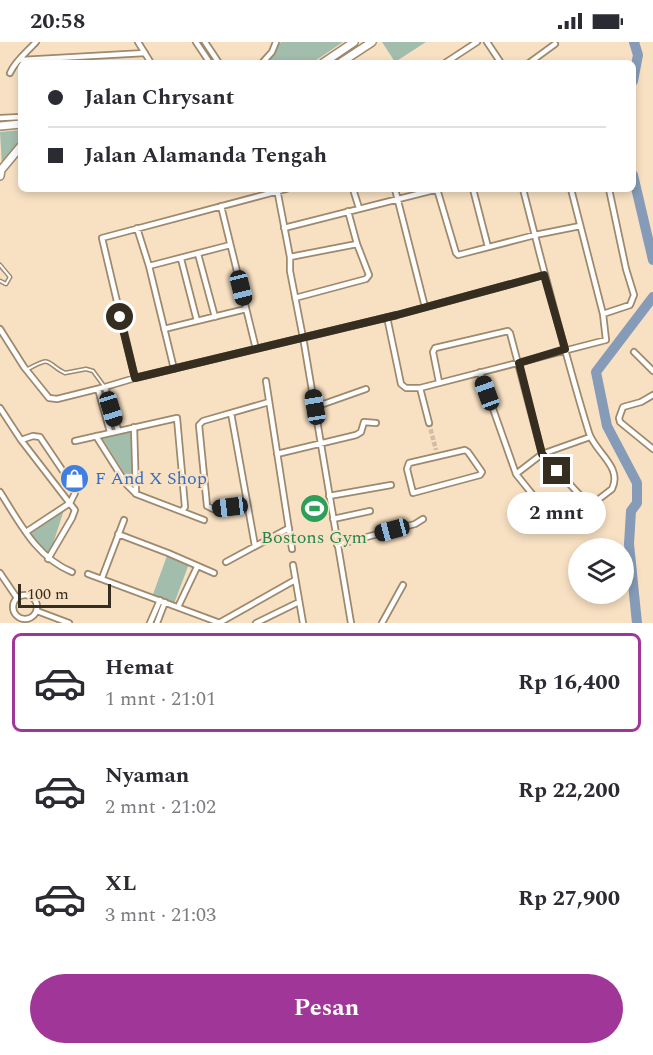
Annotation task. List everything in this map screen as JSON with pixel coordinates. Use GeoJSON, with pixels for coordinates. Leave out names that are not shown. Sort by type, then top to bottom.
{"type":"FeatureCollection","features":[{"type":"Feature","properties":{"kind":"main road"},"geometry":{"type":"LineString","coordinates":[[327,60],[354,42]]}},
{"type":"Feature","properties":{"kind":"main road"},"geometry":{"type":"LineString","coordinates":[[345,60],[372,42]]}},
{"type":"Feature","properties":{"kind":"main road"},"geometry":{"type":"LineString","coordinates":[[0,126],[18,124]]}},
{"type":"Feature","properties":{"kind":"main road"},"geometry":{"type":"LineString","coordinates":[[0,170],[18,149]]}},
{"type":"Feature","properties":{"kind":"street"},"geometry":{"type":"LineString","coordinates":[[21,60],[36,42]]}},
{"type":"Feature","properties":{"kind":"street"},"geometry":{"type":"LineString","coordinates":[[138,42],[149,60]]}},
{"type":"Feature","properties":{"kind":"street"},"geometry":{"type":"LineString","coordinates":[[196,42],[208,60]]}},
{"type":"Feature","properties":{"kind":"street"},"geometry":{"type":"LineString","coordinates":[[205,42],[217,60]]}},
{"type":"Feature","properties":{"kind":"street"},"geometry":{"type":"LineString","coordinates":[[265,60],[272,52],[276,42]]}},
{"type":"Feature","properties":{"kind":"street"},"geometry":{"type":"LineString","coordinates":[[450,60],[477,42]]}},
{"type":"Feature","properties":{"kind":"street"},"geometry":{"type":"LineString","coordinates":[[487,42],[499,60]]}},
{"type":"Feature","properties":{"kind":"street"},"geometry":{"type":"LineString","coordinates":[[533,60],[555,44]]}},
{"type":"Feature","properties":{"kind":"street"},"geometry":{"type":"LineString","coordinates":[[21,60],[145,53]]}},
{"type":"Feature","properties":{"kind":"street"},"geometry":{"type":"LineString","coordinates":[[10,73],[14,64],[18,62]]}},
{"type":"Feature","properties":{"kind":"street"},"geometry":{"type":"LineString","coordinates":[[0,118],[18,117]]}},
{"type":"Feature","properties":{"kind":"street"},"geometry":{"type":"LineString","coordinates":[[135,378],[103,237],[269,192]]}},
{"type":"Feature","properties":{"kind":"street"},"geometry":{"type":"LineString","coordinates":[[276,192],[290,257],[290,271],[351,623]]}},
{"type":"Feature","properties":{"kind":"street"},"geometry":{"type":"LineString","coordinates":[[354,192],[359,208]]}},
{"type":"Feature","properties":{"kind":"street"},"geometry":{"type":"LineString","coordinates":[[396,192],[426,307]]}},
{"type":"Feature","properties":{"kind":"street"},"geometry":{"type":"LineString","coordinates":[[284,228],[426,192]]}},
{"type":"Feature","properties":{"kind":"street"},"geometry":{"type":"LineString","coordinates":[[438,192],[457,254],[580,226]]}},
{"type":"Feature","properties":{"kind":"street"},"geometry":{"type":"LineString","coordinates":[[474,192],[488,247]]}},
{"type":"Feature","properties":{"kind":"street"},"geometry":{"type":"LineString","coordinates":[[480,372],[516,474],[558,526],[565,525],[612,489],[615,473],[590,437],[544,275],[524,192]]}},
{"type":"Feature","properties":{"kind":"street"},"geometry":{"type":"LineString","coordinates":[[387,317],[402,386],[420,388],[605,340],[607,338],[603,314],[572,192]]}},
{"type":"Feature","properties":{"kind":"street"},"geometry":{"type":"LineString","coordinates":[[603,314],[630,305],[634,295],[626,269],[610,192]]}},
{"type":"Feature","properties":{"kind":"street"},"geometry":{"type":"LineString","coordinates":[[221,206],[256,349]]}},
{"type":"Feature","properties":{"kind":"street"},"geometry":{"type":"LineString","coordinates":[[295,298],[366,279],[370,274],[357,244],[348,211]]}},
{"type":"Feature","properties":{"kind":"street"},"geometry":{"type":"LineString","coordinates":[[137,228],[149,266],[174,369]]}},
{"type":"Feature","properties":{"kind":"street"},"geometry":{"type":"LineString","coordinates":[[290,257],[357,244]]}},
{"type":"Feature","properties":{"kind":"street"},"geometry":{"type":"LineString","coordinates":[[149,266],[230,245]]}},
{"type":"Feature","properties":{"kind":"street"},"geometry":{"type":"LineString","coordinates":[[198,254],[215,317]]}},
{"type":"Feature","properties":{"kind":"street"},"geometry":{"type":"LineString","coordinates":[[182,259],[197,321]]}},
{"type":"Feature","properties":{"kind":"street"},"geometry":{"type":"LineString","coordinates":[[0,329],[26,370],[45,394],[52,399],[387,317],[544,275]]}},
{"type":"Feature","properties":{"kind":"street"},"geometry":{"type":"LineString","coordinates":[[164,329],[246,309]]}},
{"type":"Feature","properties":{"kind":"street"},"geometry":{"type":"LineString","coordinates":[[439,382],[433,352],[435,348],[508,331],[511,334],[542,454],[589,505]]}},
{"type":"Feature","properties":{"kind":"street"},"geometry":{"type":"LineString","coordinates":[[633,352],[653,371]]}},
{"type":"Feature","properties":{"kind":"street"},"geometry":{"type":"LineString","coordinates":[[266,381],[292,549]]}},
{"type":"Feature","properties":{"kind":"street"},"geometry":{"type":"LineString","coordinates":[[105,387],[118,430]]}},
{"type":"Feature","properties":{"kind":"street"},"geometry":{"type":"LineString","coordinates":[[420,388],[429,423]]}},
{"type":"Feature","properties":{"kind":"street"},"geometry":{"type":"LineString","coordinates":[[98,389],[110,432]]}},
{"type":"Feature","properties":{"kind":"street"},"geometry":{"type":"LineString","coordinates":[[315,407],[366,389]]}},
{"type":"Feature","properties":{"kind":"street"},"geometry":{"type":"LineString","coordinates":[[653,395],[623,407],[619,418],[620,422],[653,449]]}},
{"type":"Feature","properties":{"kind":"street"},"geometry":{"type":"LineString","coordinates":[[248,505],[213,510],[207,506],[199,425],[203,421],[269,402]]}},
{"type":"Feature","properties":{"kind":"street"},"geometry":{"type":"LineString","coordinates":[[0,408],[21,440],[75,510],[48,559]]}},
{"type":"Feature","properties":{"kind":"street"},"geometry":{"type":"LineString","coordinates":[[231,413],[255,546]]}},
{"type":"Feature","properties":{"kind":"street"},"geometry":{"type":"LineString","coordinates":[[75,441],[177,418],[184,507],[182,511]]}},
{"type":"Feature","properties":{"kind":"street"},"geometry":{"type":"LineString","coordinates":[[277,454],[359,433],[365,422],[376,423]]}},
{"type":"Feature","properties":{"kind":"street"},"geometry":{"type":"LineString","coordinates":[[134,427],[136,494]]}},
{"type":"Feature","properties":{"kind":"street"},"geometry":{"type":"LineString","coordinates":[[96,435],[127,485],[136,494],[204,520]]}},
{"type":"Feature","properties":{"kind":"street"},"geometry":{"type":"LineString","coordinates":[[21,440],[33,436],[40,437],[73,488],[75,497],[70,503],[26,532]]}},
{"type":"Feature","properties":{"kind":"street"},"geometry":{"type":"LineString","coordinates":[[516,474],[542,454],[590,437]]}},
{"type":"Feature","properties":{"kind":"street"},"geometry":{"type":"LineString","coordinates":[[466,450],[482,473],[414,493],[407,469],[409,464],[437,453],[466,450]]}},
{"type":"Feature","properties":{"kind":"street"},"geometry":{"type":"LineString","coordinates":[[329,496],[391,485]]}},
{"type":"Feature","properties":{"kind":"street"},"geometry":{"type":"LineString","coordinates":[[0,492],[26,532],[48,559],[72,572]]}},
{"type":"Feature","properties":{"kind":"street"},"geometry":{"type":"LineString","coordinates":[[333,519],[370,511]]}},
{"type":"Feature","properties":{"kind":"street"},"geometry":{"type":"LineString","coordinates":[[337,545],[415,524],[423,519]]}},
{"type":"Feature","properties":{"kind":"street"},"geometry":{"type":"LineString","coordinates":[[102,578],[124,520]]}},
{"type":"Feature","properties":{"kind":"street"},"geometry":{"type":"LineString","coordinates":[[226,562],[289,528]]}},
{"type":"Feature","properties":{"kind":"street"},"geometry":{"type":"LineString","coordinates":[[118,534],[214,573]]}},
{"type":"Feature","properties":{"kind":"street"},"geometry":{"type":"LineString","coordinates":[[293,566],[303,623]]}},
{"type":"Feature","properties":{"kind":"street"},"geometry":{"type":"LineString","coordinates":[[178,607],[197,567]]}},
{"type":"Feature","properties":{"kind":"street"},"geometry":{"type":"LineString","coordinates":[[0,573],[17,598]]}},
{"type":"Feature","properties":{"kind":"street"},"geometry":{"type":"LineString","coordinates":[[88,574],[219,623],[295,580]]}},
{"type":"Feature","properties":{"kind":"street"},"geometry":{"type":"LineString","coordinates":[[382,623],[403,585]]}},
{"type":"Feature","properties":{"kind":"street"},"geometry":{"type":"LineString","coordinates":[[25,595],[32,597],[37,603],[37,611],[28,618],[21,617],[14,608],[14,603],[17,598],[25,595]]}},
{"type":"Feature","properties":{"kind":"street"},"geometry":{"type":"LineString","coordinates":[[150,623],[162,601]]}},
{"type":"Feature","properties":{"kind":"street"},"geometry":{"type":"LineString","coordinates":[[157,623],[162,601]]}},
{"type":"Feature","properties":{"kind":"street"},"geometry":{"type":"LineString","coordinates":[[255,623],[299,602]]}},
{"type":"Feature","properties":{"kind":"street"},"geometry":{"type":"LineString","coordinates":[[37,611],[69,623]]}},
{"type":"Feature","properties":{"kind":"lane"},"geometry":{"type":"LineString","coordinates":[[0,265],[10,277],[6,284],[0,281]]}},
{"type":"Feature","properties":{"kind":"lane"},"geometry":{"type":"LineString","coordinates":[[26,370],[47,360],[65,373],[86,369],[93,371],[105,387]]}},
{"type":"Feature","properties":{"kind":"lane"},"geometry":{"type":"LineString","coordinates":[[98,389],[99,378]]}},
{"type":"Feature","properties":{"kind":"green space"},"geometry":{"type":"Polygon","coordinates":[[[281,42],[343,42],[316,60],[266,60],[281,42]]]}},
{"type":"Feature","properties":{"kind":"green space"},"geometry":{"type":"Polygon","coordinates":[[[382,42],[426,42],[398,60],[394,60],[382,42]]]}},
{"type":"Feature","properties":{"kind":"green space"},"geometry":{"type":"Polygon","coordinates":[[[18,130],[18,148],[2,167],[0,132],[18,130]]]}},
{"type":"Feature","properties":{"kind":"green space"},"geometry":{"type":"Polygon","coordinates":[[[131,431],[134,488],[102,438],[131,431]]]}},
{"type":"Feature","properties":{"kind":"green space"},"geometry":{"type":"Polygon","coordinates":[[[65,507],[48,559],[26,532],[65,507]]]}},
{"type":"Feature","properties":{"kind":"green space"},"geometry":{"type":"Polygon","coordinates":[[[168,553],[190,561],[174,604],[152,597],[168,553]]]}},
{"type":"Feature","properties":{"kind":"waterway"},"geometry":{"type":"LineString","coordinates":[[634,42],[638,55],[636,65]]}},
{"type":"Feature","properties":{"kind":"waterway"},"geometry":{"type":"LineString","coordinates":[[636,188],[653,260]]}},
{"type":"Feature","properties":{"kind":"waterway"},"geometry":{"type":"LineString","coordinates":[[637,623],[629,544],[631,511],[637,503],[637,483],[607,426],[596,372],[653,297]]}},
{"type":"Feature","properties":{"kind":"tunnel"},"geometry":{"type":"LineString","coordinates":[[429,423],[436,450]]}},
{"type":"Feature","properties":{"kind":"place","name":"F And X Shop"},"geometry":{"type":"Point","coordinates":[74,478]}},
{"type":"Feature","properties":{"kind":"place","name":"Bostons Gym"},"geometry":{"type":"Point","coordinates":[314,508]}},
{"type":"Feature","properties":{"kind":"route"},"geometry":{"type":"LineString","coordinates":[[120,317],[135,378],[397,315],[544,275],[565,349],[519,363],[542,454],[557,471]]}}]}
